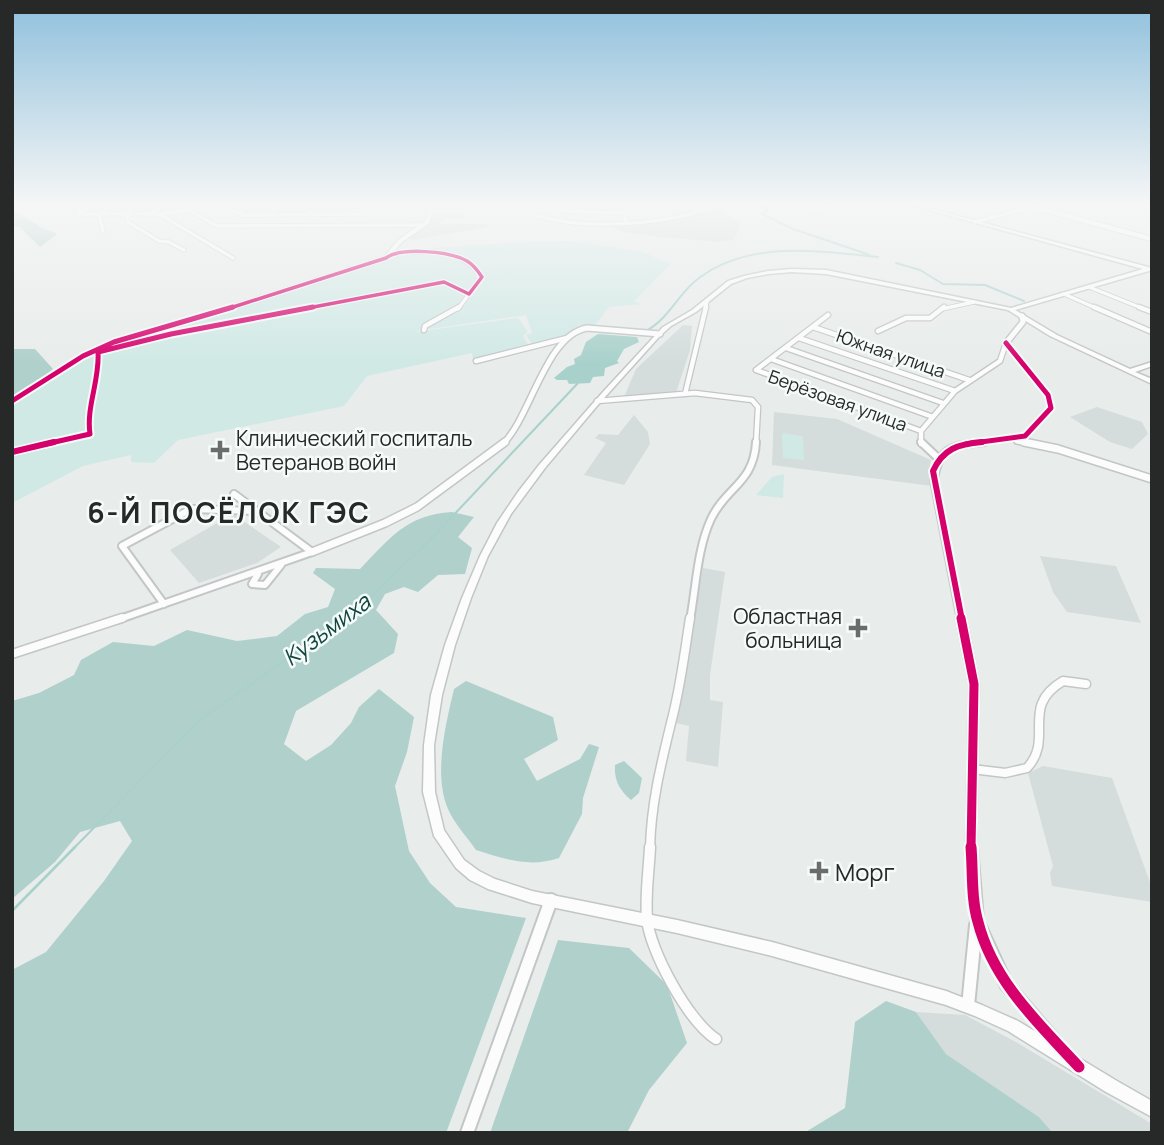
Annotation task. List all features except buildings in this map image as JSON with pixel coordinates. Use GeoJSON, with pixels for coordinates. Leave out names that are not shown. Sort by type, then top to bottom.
{"type":"FeatureCollection","features":[{"type":"Feature","properties":{"kind":"main road"},"geometry":{"type":"LineString","coordinates":[[1107,257],[1134,266],[1139,269],[1137,273]]}},
{"type":"Feature","properties":{"kind":"main road"},"geometry":{"type":"LineString","coordinates":[[1108,257],[1151,269]]}},
{"type":"Feature","properties":{"kind":"main road"},"geometry":{"type":"LineString","coordinates":[[1108,257],[1151,269]]}},
{"type":"Feature","properties":{"kind":"main road"},"geometry":{"type":"LineString","coordinates":[[983,304],[1014,312],[1064,294],[1151,269]]}},
{"type":"Feature","properties":{"kind":"main road"},"geometry":{"type":"LineString","coordinates":[[1152,381],[1056,337],[1014,312],[974,302],[812,271],[739,279],[723,286],[707,301],[660,334],[597,401],[528,483],[491,541],[447,653],[428,750],[428,796],[441,840],[461,865],[496,885],[551,900],[739,939],[968,1006],[1016,1029],[1152,1109]]}},
{"type":"Feature","properties":{"kind":"main road"},"geometry":{"type":"LineString","coordinates":[[1108,360],[1127,366],[1147,366]]}},
{"type":"Feature","properties":{"kind":"main road"},"geometry":{"type":"LineString","coordinates":[[1131,371],[1147,366]]}},
{"type":"Feature","properties":{"kind":"main road"},"geometry":{"type":"LineString","coordinates":[[1147,366],[1145,374],[1152,381]]}},
{"type":"Feature","properties":{"kind":"street"},"geometry":{"type":"LineString","coordinates":[[12,401],[83,356],[114,341],[291,290],[387,257]]}},
{"type":"Feature","properties":{"kind":"street"},"geometry":{"type":"LineString","coordinates":[[424,330],[457,310],[482,278],[467,260],[458,257]]}},
{"type":"Feature","properties":{"kind":"street"},"geometry":{"type":"LineString","coordinates":[[12,452],[90,434],[88,419],[99,365],[99,352],[171,334],[444,282],[469,294]]}},
{"type":"Feature","properties":{"kind":"street"},"geometry":{"type":"LineString","coordinates":[[1089,287],[1152,312]]}},
{"type":"Feature","properties":{"kind":"street"},"geometry":{"type":"LineString","coordinates":[[1064,294],[1152,332]]}},
{"type":"Feature","properties":{"kind":"street"},"geometry":{"type":"LineString","coordinates":[[685,394],[707,301]]}},
{"type":"Feature","properties":{"kind":"street"},"geometry":{"type":"LineString","coordinates":[[878,331],[906,318],[930,318],[944,307],[974,302]]}},
{"type":"Feature","properties":{"kind":"street"},"geometry":{"type":"LineString","coordinates":[[938,458],[922,446],[920,431],[955,391],[1000,360],[1014,312]]}},
{"type":"Feature","properties":{"kind":"street"},"geometry":{"type":"LineString","coordinates":[[771,359],[828,315]]}},
{"type":"Feature","properties":{"kind":"street"},"geometry":{"type":"LineString","coordinates":[[12,654],[281,565],[386,523],[417,507],[504,443],[516,429],[553,355],[566,338],[582,327],[660,334]]}},
{"type":"Feature","properties":{"kind":"street","name":"Южная улица"},"geometry":{"type":"LineString","coordinates":[[813,327],[971,378]]}},
{"type":"Feature","properties":{"kind":"street"},"geometry":{"type":"LineString","coordinates":[[476,361],[566,338]]}},
{"type":"Feature","properties":{"kind":"street"},"geometry":{"type":"LineString","coordinates":[[799,338],[955,391]]}},
{"type":"Feature","properties":{"kind":"street"},"geometry":{"type":"LineString","coordinates":[[968,1006],[977,921],[971,860],[974,684],[933,471],[938,458],[967,444],[1023,437],[1034,429],[1051,408],[1051,399],[1006,343]]}},
{"type":"Feature","properties":{"kind":"street"},"geometry":{"type":"LineString","coordinates":[[786,348],[943,403]]}},
{"type":"Feature","properties":{"kind":"street"},"geometry":{"type":"LineString","coordinates":[[771,359],[933,416]]}},
{"type":"Feature","properties":{"kind":"street","name":"Берёзовая улица"},"geometry":{"type":"LineString","coordinates":[[771,359],[757,370],[920,431]]}},
{"type":"Feature","properties":{"kind":"street"},"geometry":{"type":"LineString","coordinates":[[597,401],[720,394],[752,400],[758,407],[758,433],[752,468],[712,517],[704,538],[674,713],[659,767],[651,811],[648,920],[658,951],[695,1022],[708,1036],[716,1039]]}},
{"type":"Feature","properties":{"kind":"street"},"geometry":{"type":"LineString","coordinates":[[1034,429],[1043,441],[1058,449]]}},
{"type":"Feature","properties":{"kind":"street"},"geometry":{"type":"LineString","coordinates":[[1006,440],[1058,449],[1152,479]]}},
{"type":"Feature","properties":{"kind":"street"},"geometry":{"type":"LineString","coordinates":[[234,494],[312,552]]}},
{"type":"Feature","properties":{"kind":"street"},"geometry":{"type":"LineString","coordinates":[[164,604],[122,546],[124,543],[191,509],[257,511]]}},
{"type":"Feature","properties":{"kind":"street"},"geometry":{"type":"LineString","coordinates":[[259,572],[252,584],[260,586],[268,582],[281,565]]}},
{"type":"Feature","properties":{"kind":"street"},"geometry":{"type":"LineString","coordinates":[[972,769],[1020,771],[1028,765],[1039,746],[1040,710],[1046,692],[1063,681],[1086,684]]}},
{"type":"Feature","properties":{"kind":"street"},"geometry":{"type":"LineString","coordinates":[[467,1133],[551,900]]}},
{"type":"Feature","properties":{"kind":"street"},"geometry":{"type":"LineString","coordinates":[[977,921],[990,954],[1019,1002],[1079,1068]]}},
{"type":"Feature","properties":{"kind":"shaded area"},"geometry":{"type":"Polygon","coordinates":[[[393,257],[446,257],[458,260],[476,269],[477,277],[473,288],[467,293],[443,281],[160,337],[442,283],[465,295],[457,307],[416,332],[518,318],[528,332],[523,336],[529,346],[473,360],[472,353],[367,376],[344,406],[178,440],[154,463],[131,462],[131,455],[83,466],[12,503],[12,403],[41,388],[85,357],[138,334],[295,291],[393,257]]]}},
{"type":"Feature","properties":{"kind":"shaded area"},"geometry":{"type":"Polygon","coordinates":[[[464,257],[656,257],[671,264],[634,301],[641,304],[609,307],[595,325],[579,325],[565,337],[532,344],[526,335],[532,333],[526,315],[430,329],[428,327],[453,313],[468,301],[480,286],[485,278],[480,268],[464,257]]]}},
{"type":"Feature","properties":{"kind":"shaded area"},"geometry":{"type":"Polygon","coordinates":[[[683,325],[692,326],[690,350],[676,393],[624,397],[636,369],[683,325]]]}},
{"type":"Feature","properties":{"kind":"shaded area"},"geometry":{"type":"Polygon","coordinates":[[[598,334],[637,337],[639,342],[624,349],[617,361],[619,363],[605,368],[604,376],[593,377],[590,383],[569,384],[567,380],[554,378],[575,364],[574,359],[581,355],[586,342],[598,334]]]}},
{"type":"Feature","properties":{"kind":"shaded area"},"geometry":{"type":"Polygon","coordinates":[[[12,349],[35,349],[53,369],[31,388],[12,397],[12,349]]]}},
{"type":"Feature","properties":{"kind":"shaded area"},"geometry":{"type":"Polygon","coordinates":[[[1097,407],[1142,422],[1148,434],[1132,449],[1110,442],[1070,417],[1097,407]]]}},
{"type":"Feature","properties":{"kind":"shaded area"},"geometry":{"type":"Polygon","coordinates":[[[774,412],[837,419],[931,460],[929,470],[932,486],[772,465],[774,412]]]}},
{"type":"Feature","properties":{"kind":"shaded area"},"geometry":{"type":"Polygon","coordinates":[[[634,415],[648,432],[650,444],[624,485],[584,475],[606,443],[595,438],[599,434],[618,435],[634,415]]]}},
{"type":"Feature","properties":{"kind":"shaded area"},"geometry":{"type":"Polygon","coordinates":[[[782,433],[803,436],[804,460],[783,458],[782,433]]]}},
{"type":"Feature","properties":{"kind":"shaded area"},"geometry":{"type":"Polygon","coordinates":[[[784,474],[783,498],[756,495],[772,477],[784,474]]]}},
{"type":"Feature","properties":{"kind":"shaded area"},"geometry":{"type":"Polygon","coordinates":[[[452,512],[474,517],[458,537],[472,548],[465,574],[438,575],[418,592],[404,587],[385,594],[376,610],[398,634],[394,653],[296,711],[284,744],[306,761],[331,745],[351,723],[359,707],[379,689],[414,717],[407,752],[395,786],[409,851],[430,883],[456,907],[526,918],[446,1133],[12,1133],[12,970],[46,952],[104,881],[132,841],[120,821],[80,832],[55,862],[12,899],[12,701],[39,693],[74,675],[81,660],[113,642],[154,646],[187,630],[237,641],[277,636],[305,614],[328,607],[335,589],[313,573],[316,568],[360,569],[390,538],[411,523],[436,514],[452,512]]]}},
{"type":"Feature","properties":{"kind":"shaded area"},"geometry":{"type":"Polygon","coordinates":[[[233,514],[281,547],[257,563],[199,583],[170,550],[233,514]]]}},
{"type":"Feature","properties":{"kind":"shaded area"},"geometry":{"type":"Polygon","coordinates":[[[1040,556],[1116,566],[1141,623],[1067,612],[1053,592],[1040,556]]]}},
{"type":"Feature","properties":{"kind":"shaded area"},"geometry":{"type":"Polygon","coordinates":[[[703,568],[725,572],[710,675],[710,700],[723,702],[718,767],[686,761],[689,726],[676,723],[703,568]]]}},
{"type":"Feature","properties":{"kind":"shaded area"},"geometry":{"type":"Polygon","coordinates":[[[466,681],[553,717],[558,740],[524,759],[537,781],[580,759],[589,744],[599,747],[583,798],[582,814],[559,858],[527,862],[476,850],[448,809],[441,781],[442,749],[454,689],[466,681]]]}},
{"type":"Feature","properties":{"kind":"shaded area"},"geometry":{"type":"Polygon","coordinates":[[[624,761],[642,778],[639,793],[631,800],[620,788],[615,775],[615,765],[624,761]]]}},
{"type":"Feature","properties":{"kind":"shaded area"},"geometry":{"type":"Polygon","coordinates":[[[1043,766],[1112,778],[1152,888],[1152,902],[1052,886],[1050,873],[1053,866],[1028,773],[1043,766]]]}},
{"type":"Feature","properties":{"kind":"shaded area"},"geometry":{"type":"Polygon","coordinates":[[[558,940],[629,948],[667,985],[687,1043],[649,1090],[627,1133],[490,1133],[558,940]]]}},
{"type":"Feature","properties":{"kind":"shaded area"},"geometry":{"type":"Polygon","coordinates":[[[886,1001],[916,1012],[946,1054],[1039,1117],[1053,1133],[804,1133],[845,1108],[855,1022],[886,1001]]]}},
{"type":"Feature","properties":{"kind":"shaded area"},"geometry":{"type":"Polygon","coordinates":[[[916,1012],[965,1015],[1016,1042],[1152,1124],[1152,1133],[1053,1133],[1039,1117],[946,1054],[916,1012]]]}},
{"type":"Feature","properties":{"kind":"waterway","name":"Кузьмиха"},"geometry":{"type":"LineString","coordinates":[[646,331],[654,326],[699,278],[719,266],[742,257]]}},
{"type":"Feature","properties":{"kind":"waterway","name":"Кузьмиха"},"geometry":{"type":"LineString","coordinates":[[896,263],[920,270],[943,284],[985,285],[1024,301]]}},
{"type":"Feature","properties":{"kind":"waterway","name":"Кузьмиха"},"geometry":{"type":"LineString","coordinates":[[73,849],[201,719],[356,611],[432,538],[578,383]]}},
{"type":"Feature","properties":{"kind":"waterway","name":"Кузьмиха"},"geometry":{"type":"LineString","coordinates":[[12,911],[75,847]]}},
{"type":"Feature","properties":{"kind":"cycle path"},"geometry":{"type":"LineString","coordinates":[[12,401],[83,356],[114,342],[291,290],[387,257]]}},
{"type":"Feature","properties":{"kind":"cycle path"},"geometry":{"type":"LineString","coordinates":[[12,452],[90,434],[88,419],[99,365],[98,352],[171,334],[444,282],[469,294],[482,277],[475,267],[459,257]]}},
{"type":"Feature","properties":{"kind":"cycle path"},"geometry":{"type":"LineString","coordinates":[[1006,343],[1048,395],[1051,408],[1025,436],[1014,440],[959,445],[938,458],[933,471],[974,684],[970,838],[977,921],[990,954],[1019,1002],[1079,1067]]}},
{"type":"Feature","properties":{"kind":"place","name":"Клинический госпиталь Ветеранов войн"},"geometry":{"type":"Point","coordinates":[220,450]}},
{"type":"Feature","properties":{"kind":"place","name":"Областная больница"},"geometry":{"type":"Point","coordinates":[858,628]}},
{"type":"Feature","properties":{"kind":"place","name":"Морг"},"geometry":{"type":"Point","coordinates":[819,871]}},
{"type":"Feature","properties":{"kind":"district","name":"6-Й ПОСЁЛОК ГЭС"},"geometry":{"type":"Point","coordinates":[229,512]}}]}
